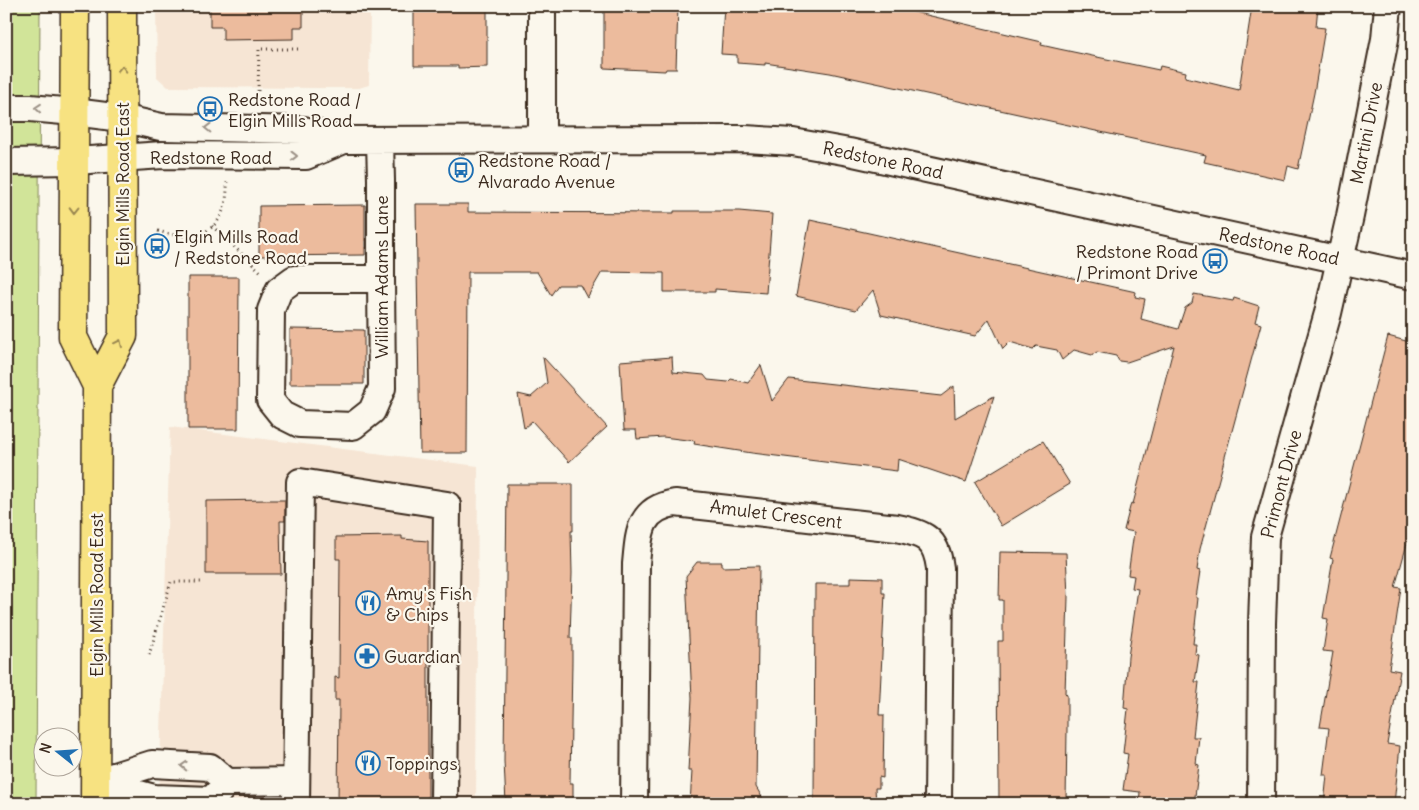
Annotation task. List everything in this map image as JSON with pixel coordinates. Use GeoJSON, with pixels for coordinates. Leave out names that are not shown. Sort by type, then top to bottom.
{"type":"FeatureCollection","features":[{"type":"Feature","properties":{"kind":"main road","name":"Elgin Mills Road East"},"geometry":{"type":"LineString","coordinates":[[75,6],[72,337],[97,386]]}},
{"type":"Feature","properties":{"kind":"main road","name":"Elgin Mills Road East"},"geometry":{"type":"LineString","coordinates":[[95,793],[97,386],[123,336],[122,6]]}},
{"type":"Feature","properties":{"kind":"street"},"geometry":{"type":"LineString","coordinates":[[542,6],[542,138]]}},
{"type":"Feature","properties":{"kind":"street","name":"Martini Drive"},"geometry":{"type":"LineString","coordinates":[[1340,259],[1385,39],[1388,6]]}},
{"type":"Feature","properties":{"kind":"street","name":"Redstone Road"},"geometry":{"type":"LineString","coordinates":[[6,108],[74,112],[121,118],[161,127],[304,130],[344,140],[746,138],[793,142],[849,152],[1413,276]]}},
{"type":"Feature","properties":{"kind":"street","name":"Redstone Road"},"geometry":{"type":"LineString","coordinates":[[6,162],[123,159],[163,155],[306,156],[344,140]]}},
{"type":"Feature","properties":{"kind":"street","name":"William Adams Lane"},"geometry":{"type":"LineString","coordinates":[[380,141],[382,278],[382,388],[372,411],[353,426],[300,424],[282,415],[270,400],[271,310],[279,290],[294,279],[382,278]]}},
{"type":"Feature","properties":{"kind":"street","name":"Primont Drive"},"geometry":{"type":"LineString","coordinates":[[1261,804],[1262,623],[1265,537],[1328,313],[1340,259]]}},
{"type":"Feature","properties":{"kind":"street"},"geometry":{"type":"LineString","coordinates":[[95,793],[152,764],[210,767],[226,782],[296,793],[300,482],[447,505],[444,804]]}},
{"type":"Feature","properties":{"kind":"street","name":"Amulet Crescent"},"geometry":{"type":"LineString","coordinates":[[634,804],[636,564],[638,535],[650,513],[661,505],[675,503],[897,528],[925,537],[933,543],[938,554],[940,568],[938,804]]}},
{"type":"Feature","properties":{"kind":"path"},"geometry":{"type":"LineString","coordinates":[[258,91],[259,49],[300,49]]}},
{"type":"Feature","properties":{"kind":"path"},"geometry":{"type":"LineString","coordinates":[[158,231],[184,236],[202,234],[220,220],[228,196],[227,179]]}},
{"type":"Feature","properties":{"kind":"path"},"geometry":{"type":"LineString","coordinates":[[212,226],[264,274]]}},
{"type":"Feature","properties":{"kind":"path"},"geometry":{"type":"LineString","coordinates":[[149,655],[171,582],[203,582]]}},
{"type":"Feature","properties":{"kind":"shaded area"},"geometry":{"type":"Polygon","coordinates":[[[156,6],[370,6],[369,85],[359,88],[168,87],[157,77],[156,6]]]}},
{"type":"Feature","properties":{"kind":"shaded area"},"geometry":{"type":"Polygon","coordinates":[[[170,427],[478,466],[476,804],[159,804],[170,427]]]}},
{"type":"Feature","properties":{"kind":"green space"},"geometry":{"type":"Polygon","coordinates":[[[6,6],[40,6],[36,728],[32,728],[32,778],[36,778],[36,804],[6,804],[6,6]]]}},
{"type":"Feature","properties":{"kind":"building"},"geometry":{"type":"Polygon","coordinates":[[[210,6],[303,6],[303,27],[294,27],[294,39],[223,40],[223,27],[210,27],[210,6]]]}},
{"type":"Feature","properties":{"kind":"building"},"geometry":{"type":"Polygon","coordinates":[[[414,6],[487,6],[487,67],[414,66],[414,6]]]}},
{"type":"Feature","properties":{"kind":"building"},"geometry":{"type":"Polygon","coordinates":[[[604,6],[678,6],[676,69],[666,69],[665,71],[604,68],[604,6]]]}},
{"type":"Feature","properties":{"kind":"building"},"geometry":{"type":"Polygon","coordinates":[[[724,6],[888,6],[1042,42],[1041,45],[1059,49],[1159,70],[1160,66],[1186,72],[1185,77],[1239,90],[1252,6],[1318,6],[1316,27],[1325,28],[1298,169],[1288,166],[1285,180],[1204,162],[1206,155],[830,73],[765,63],[765,65],[737,63],[737,55],[721,54],[724,6]]]}},
{"type":"Feature","properties":{"kind":"building"},"geometry":{"type":"Polygon","coordinates":[[[416,204],[468,204],[468,212],[674,213],[674,211],[739,211],[772,214],[766,293],[715,289],[715,292],[664,292],[664,273],[602,272],[587,298],[580,285],[558,285],[551,295],[537,272],[468,272],[467,453],[420,453],[416,204]]]}},
{"type":"Feature","properties":{"kind":"building"},"geometry":{"type":"Polygon","coordinates":[[[365,205],[365,255],[259,256],[259,206],[365,205]]]}},
{"type":"Feature","properties":{"kind":"building"},"geometry":{"type":"Polygon","coordinates":[[[810,220],[1136,292],[1135,297],[1145,299],[1141,319],[1178,329],[1185,308],[1192,303],[1194,294],[1233,301],[1234,298],[1259,306],[1255,322],[1261,324],[1200,549],[1197,570],[1200,571],[1193,644],[1196,644],[1195,654],[1199,655],[1195,682],[1199,682],[1193,737],[1199,737],[1196,764],[1199,765],[1194,804],[1139,804],[1140,792],[1123,790],[1128,754],[1123,753],[1128,709],[1124,708],[1128,657],[1138,589],[1132,588],[1134,576],[1128,575],[1134,532],[1124,530],[1131,503],[1133,504],[1174,346],[1127,362],[1119,361],[1116,356],[1097,352],[1092,355],[1074,350],[1062,360],[1057,350],[1036,346],[1033,349],[1010,342],[1003,349],[989,319],[975,336],[881,315],[873,290],[856,310],[796,296],[810,220]]]}},
{"type":"Feature","properties":{"kind":"building"},"geometry":{"type":"Polygon","coordinates":[[[188,277],[239,277],[238,429],[188,429],[188,277]]]}},
{"type":"Feature","properties":{"kind":"building"},"geometry":{"type":"Polygon","coordinates":[[[290,329],[364,330],[364,384],[290,384],[290,329]]]}},
{"type":"Feature","properties":{"kind":"building"},"geometry":{"type":"Polygon","coordinates":[[[1388,336],[1413,343],[1413,522],[1395,587],[1401,588],[1389,669],[1400,671],[1387,744],[1400,746],[1394,804],[1324,804],[1327,775],[1323,775],[1329,728],[1320,727],[1333,652],[1323,651],[1328,619],[1323,618],[1333,559],[1330,558],[1388,336]]]}},
{"type":"Feature","properties":{"kind":"building"},"geometry":{"type":"Polygon","coordinates":[[[543,357],[607,427],[569,462],[532,421],[524,428],[518,394],[531,397],[547,383],[543,357]]]}},
{"type":"Feature","properties":{"kind":"building"},"geometry":{"type":"Polygon","coordinates":[[[672,357],[673,372],[704,375],[708,380],[728,382],[731,379],[748,383],[761,365],[772,401],[789,379],[941,396],[954,386],[955,418],[994,396],[966,482],[898,459],[897,471],[752,453],[694,444],[695,441],[663,437],[637,439],[636,430],[624,430],[620,361],[672,357]]]}},
{"type":"Feature","properties":{"kind":"building"},"geometry":{"type":"Polygon","coordinates":[[[1043,441],[1070,484],[1001,526],[975,482],[1043,441]]]}},
{"type":"Feature","properties":{"kind":"building"},"geometry":{"type":"Polygon","coordinates":[[[507,484],[573,484],[573,531],[571,531],[570,638],[572,638],[572,661],[570,783],[573,783],[573,804],[506,804],[504,761],[507,484]]]}},
{"type":"Feature","properties":{"kind":"building"},"geometry":{"type":"Polygon","coordinates":[[[285,500],[285,521],[280,521],[281,574],[206,574],[206,501],[285,500]]]}},
{"type":"Feature","properties":{"kind":"building"},"geometry":{"type":"Polygon","coordinates":[[[402,536],[402,539],[428,541],[428,804],[338,804],[339,700],[335,700],[335,677],[339,678],[340,559],[336,559],[336,537],[402,536]]]}},
{"type":"Feature","properties":{"kind":"building"},"geometry":{"type":"Polygon","coordinates":[[[1000,552],[1066,553],[1068,597],[1065,693],[1067,695],[1066,804],[999,804],[998,641],[1003,641],[1003,600],[999,600],[1000,552]]]}},
{"type":"Feature","properties":{"kind":"building"},"geometry":{"type":"Polygon","coordinates":[[[697,562],[722,562],[722,567],[759,566],[756,787],[766,804],[690,804],[692,771],[688,771],[692,698],[686,576],[697,562]]]}},
{"type":"Feature","properties":{"kind":"building"},"geometry":{"type":"Polygon","coordinates":[[[850,577],[882,578],[882,593],[885,593],[879,715],[884,715],[883,778],[879,777],[879,788],[875,788],[876,804],[814,804],[815,584],[850,584],[850,577]]]}},
{"type":"Feature","properties":{"kind":"place","name":"Redstone Road / Elgin Mills Road"},"geometry":{"type":"Point","coordinates":[210,109]}},
{"type":"Feature","properties":{"kind":"place","name":"Redstone Road / Alvarado Avenue"},"geometry":{"type":"Point","coordinates":[461,170]}},
{"type":"Feature","properties":{"kind":"place","name":"Elgin Mills Road / Redstone Road"},"geometry":{"type":"Point","coordinates":[157,246]}},
{"type":"Feature","properties":{"kind":"place","name":"Redstone Road / Primont Drive"},"geometry":{"type":"Point","coordinates":[1215,261]}},
{"type":"Feature","properties":{"kind":"place","name":"Amy's Fish & Chips"},"geometry":{"type":"Point","coordinates":[368,603]}},
{"type":"Feature","properties":{"kind":"place","name":"Guardian"},"geometry":{"type":"Point","coordinates":[367,656]}},
{"type":"Feature","properties":{"kind":"place","name":"Toppings"},"geometry":{"type":"Point","coordinates":[368,763]}}]}
